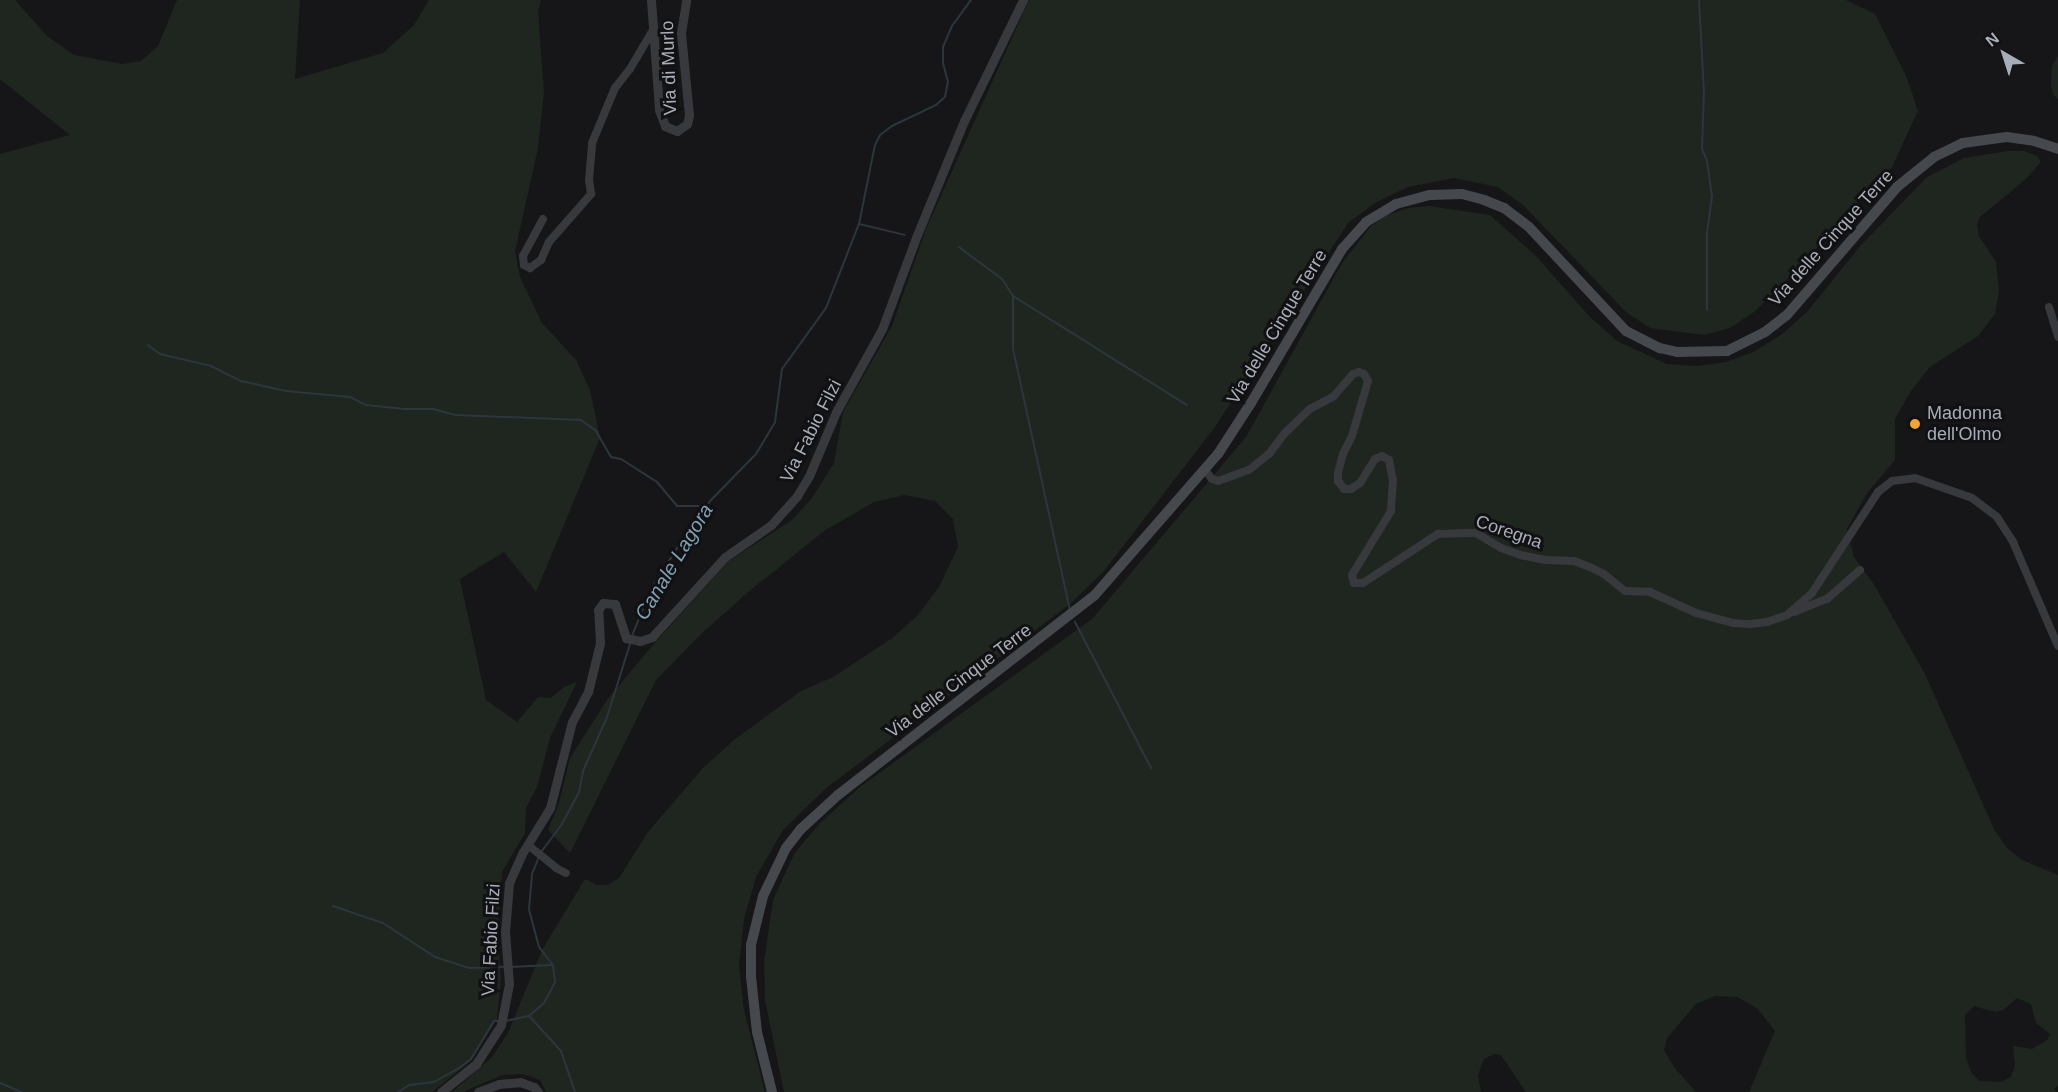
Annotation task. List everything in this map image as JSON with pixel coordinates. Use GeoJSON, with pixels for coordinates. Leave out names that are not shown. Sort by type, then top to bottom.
{"type":"FeatureCollection","features":[{"type":"Feature","properties":{"kind":"main road","name":"Via delle Cinque Terre"},"geometry":{"type":"LineString","coordinates":[[772,1092],[757,1032],[751,977],[751,945],[763,896],[786,848],[801,829],[838,795],[1094,596],[1205,470],[1251,403],[1342,249],[1366,222],[1396,204],[1446,193],[1473,197],[1504,208],[1528,227],[1626,332],[1660,348],[1700,353],[1727,351],[1748,342],[1787,315],[1897,187],[1934,157],[1963,143],[2007,137],[2034,141],[2058,149]]}},
{"type":"Feature","properties":{"kind":"street","name":"Via di Murlo"},"geometry":{"type":"LineString","coordinates":[[651,0],[660,117],[669,129],[677,131],[687,124],[689,115],[681,33],[686,0]]}},
{"type":"Feature","properties":{"kind":"street","name":"Via Fabio Filzi"},"geometry":{"type":"LineString","coordinates":[[441,1092],[476,1064],[501,1025],[509,984],[505,932],[511,875],[531,849],[550,808],[572,722],[588,692],[600,643],[598,610],[603,603],[611,603],[617,607],[626,638],[646,640],[661,627],[725,557],[771,525],[786,510],[809,476],[836,412],[882,329],[916,235],[964,122],[1023,0]]}},
{"type":"Feature","properties":{"kind":"street"},"geometry":{"type":"LineString","coordinates":[[543,219],[523,256],[524,265],[530,268],[541,260],[549,242],[591,194],[592,143],[615,88],[630,69],[654,29]]}},
{"type":"Feature","properties":{"kind":"street"},"geometry":{"type":"LineString","coordinates":[[2049,307],[2058,337]]}},
{"type":"Feature","properties":{"kind":"street","name":"Coregna"},"geometry":{"type":"LineString","coordinates":[[1205,470],[1212,479],[1218,481],[1249,470],[1269,454],[1285,433],[1310,409],[1333,397],[1353,374],[1359,372],[1364,374],[1368,381],[1352,436],[1341,463],[1338,481],[1344,489],[1351,489],[1359,483],[1375,459],[1382,456],[1389,460],[1393,480],[1391,511],[1352,575],[1356,584],[1363,583],[1421,542],[1438,534],[1476,533],[1501,548],[1520,555],[1546,560],[1574,561],[1590,567],[1604,574],[1622,590],[1650,592],[1696,613],[1716,619],[1750,624],[1767,622],[1787,615],[1812,593],[1878,492],[1892,481],[1915,478],[1972,498],[1997,517],[2013,542],[2058,646]]}},
{"type":"Feature","properties":{"kind":"street"},"geometry":{"type":"LineString","coordinates":[[1787,615],[1827,598],[1860,570]]}},
{"type":"Feature","properties":{"kind":"street"},"geometry":{"type":"LineString","coordinates":[[531,849],[566,873]]}},
{"type":"Feature","properties":{"kind":"street"},"geometry":{"type":"LineString","coordinates":[[478,1092],[499,1084],[520,1082],[534,1087],[538,1092]]}},
{"type":"Feature","properties":{"kind":"shaded area"},"geometry":{"type":"Polygon","coordinates":[[[0,0],[15,0],[47,36],[74,55],[122,64],[141,61],[158,46],[177,0],[300,0],[295,79],[383,53],[414,25],[429,0],[541,0],[538,12],[544,92],[538,148],[515,251],[520,277],[542,323],[576,360],[590,390],[600,438],[536,592],[504,552],[460,579],[486,700],[517,722],[538,697],[551,698],[564,687],[577,682],[550,738],[537,787],[526,808],[525,833],[502,872],[497,937],[501,978],[497,1019],[471,1061],[432,1092],[0,1092],[0,154],[70,135],[0,79],[0,0]]]}},
{"type":"Feature","properties":{"kind":"shaded area"},"geometry":{"type":"Polygon","coordinates":[[[1029,0],[1846,0],[1875,14],[1907,78],[1918,111],[1892,167],[1801,265],[1754,312],[1730,328],[1704,335],[1650,328],[1626,312],[1523,205],[1498,187],[1454,178],[1408,187],[1375,203],[1348,223],[1215,427],[1104,571],[1070,604],[825,789],[783,830],[756,877],[744,919],[739,966],[744,1010],[765,1092],[546,1092],[540,1080],[523,1074],[502,1075],[463,1092],[452,1092],[492,1057],[508,1033],[542,950],[585,879],[597,885],[608,885],[619,878],[648,832],[703,768],[734,740],[801,691],[833,677],[891,639],[917,616],[939,587],[958,547],[953,519],[935,501],[905,495],[874,502],[824,531],[747,593],[700,635],[656,680],[570,853],[548,830],[559,803],[570,758],[607,700],[652,646],[729,561],[792,520],[812,498],[834,463],[843,412],[892,326],[926,229],[1029,0]]]}},
{"type":"Feature","properties":{"kind":"shaded area"},"geometry":{"type":"Polygon","coordinates":[[[2058,56],[2058,99],[2053,95],[2051,85],[2052,66],[2058,56]]]}},
{"type":"Feature","properties":{"kind":"shaded area"},"geometry":{"type":"Polygon","coordinates":[[[2008,151],[2024,151],[2037,156],[2041,162],[2027,178],[1980,217],[1977,224],[1979,236],[1996,262],[1999,291],[1995,314],[1978,336],[1930,367],[1911,391],[1895,419],[1895,460],[1867,493],[1847,529],[1854,557],[1875,586],[1925,674],[1995,831],[2008,849],[2022,860],[2058,875],[2058,1086],[2054,1089],[2057,1092],[1749,1092],[1775,1031],[1757,1008],[1737,997],[1715,996],[1696,1004],[1667,1038],[1664,1050],[1674,1067],[1696,1092],[1526,1092],[1501,1055],[1494,1054],[1484,1059],[1478,1075],[1481,1092],[784,1092],[765,1000],[764,962],[773,900],[794,854],[820,823],[860,787],[1092,619],[1246,437],[1342,263],[1371,226],[1387,215],[1408,208],[1429,206],[1490,215],[1535,255],[1590,317],[1617,341],[1667,364],[1697,366],[1727,362],[1755,351],[1781,335],[1807,312],[1861,245],[1927,177],[1964,158],[2008,151]],[[2017,998],[2003,1010],[1995,1012],[1974,1006],[1965,1015],[1966,1058],[1971,1072],[1979,1081],[2001,1082],[2011,1077],[2015,1066],[2013,1046],[2032,1049],[2047,1040],[2050,1034],[2036,1023],[2031,1004],[2017,998]]]}},
{"type":"Feature","properties":{"kind":"waterway","name":"Canale Lagora"},"geometry":{"type":"LineString","coordinates":[[632,636],[650,591],[686,534],[711,500],[756,454],[775,422],[782,369],[826,308],[859,224],[875,145],[880,135],[892,126],[936,105],[945,97],[948,82],[943,63],[943,47],[952,26],[971,0]]}},
{"type":"Feature","properties":{"kind":"waterway"},"geometry":{"type":"LineString","coordinates":[[1699,0],[1704,91],[1702,149],[1707,161],[1712,197],[1707,232],[1707,310]]}},
{"type":"Feature","properties":{"kind":"waterway"},"geometry":{"type":"LineString","coordinates":[[859,224],[905,235]]}},
{"type":"Feature","properties":{"kind":"waterway"},"geometry":{"type":"LineString","coordinates":[[959,247],[1002,279],[1013,296],[1187,405]]}},
{"type":"Feature","properties":{"kind":"waterway"},"geometry":{"type":"LineString","coordinates":[[1013,296],[1013,349],[1070,611]]}},
{"type":"Feature","properties":{"kind":"waterway"},"geometry":{"type":"LineString","coordinates":[[148,345],[160,354],[211,366],[241,381],[286,391],[350,397],[366,405],[433,409],[456,415],[581,420],[596,431],[611,457],[621,459],[657,482],[677,506],[705,506]]}},
{"type":"Feature","properties":{"kind":"waterway"},"geometry":{"type":"LineString","coordinates":[[1075,622],[1151,768]]}},
{"type":"Feature","properties":{"kind":"waterway","name":"Canale Lagora"},"geometry":{"type":"LineString","coordinates":[[541,852],[562,824],[579,792],[583,771],[607,717],[631,641]]}},
{"type":"Feature","properties":{"kind":"waterway","name":"Canale Lagora"},"geometry":{"type":"LineString","coordinates":[[505,1021],[529,1016],[544,1003],[555,982],[553,965],[539,947],[529,909],[532,874],[539,857]]}},
{"type":"Feature","properties":{"kind":"waterway"},"geometry":{"type":"LineString","coordinates":[[333,906],[383,923],[435,957],[469,968],[505,967]]}},
{"type":"Feature","properties":{"kind":"waterway"},"geometry":{"type":"LineString","coordinates":[[510,967],[552,965]]}},
{"type":"Feature","properties":{"kind":"waterway"},"geometry":{"type":"LineString","coordinates":[[530,1017],[561,1051],[575,1092]]}},
{"type":"Feature","properties":{"kind":"waterway","name":"Canale Lagora"},"geometry":{"type":"LineString","coordinates":[[398,1092],[409,1085],[434,1082],[459,1068],[471,1059],[494,1021],[499,1021]]}},
{"type":"Feature","properties":{"kind":"waterway"},"geometry":{"type":"LineString","coordinates":[[0,1083],[21,1092]]}},
{"type":"Feature","properties":{"kind":"place","name":"Madonna dell'Olmo"},"geometry":{"type":"Point","coordinates":[1915,424]}}]}
